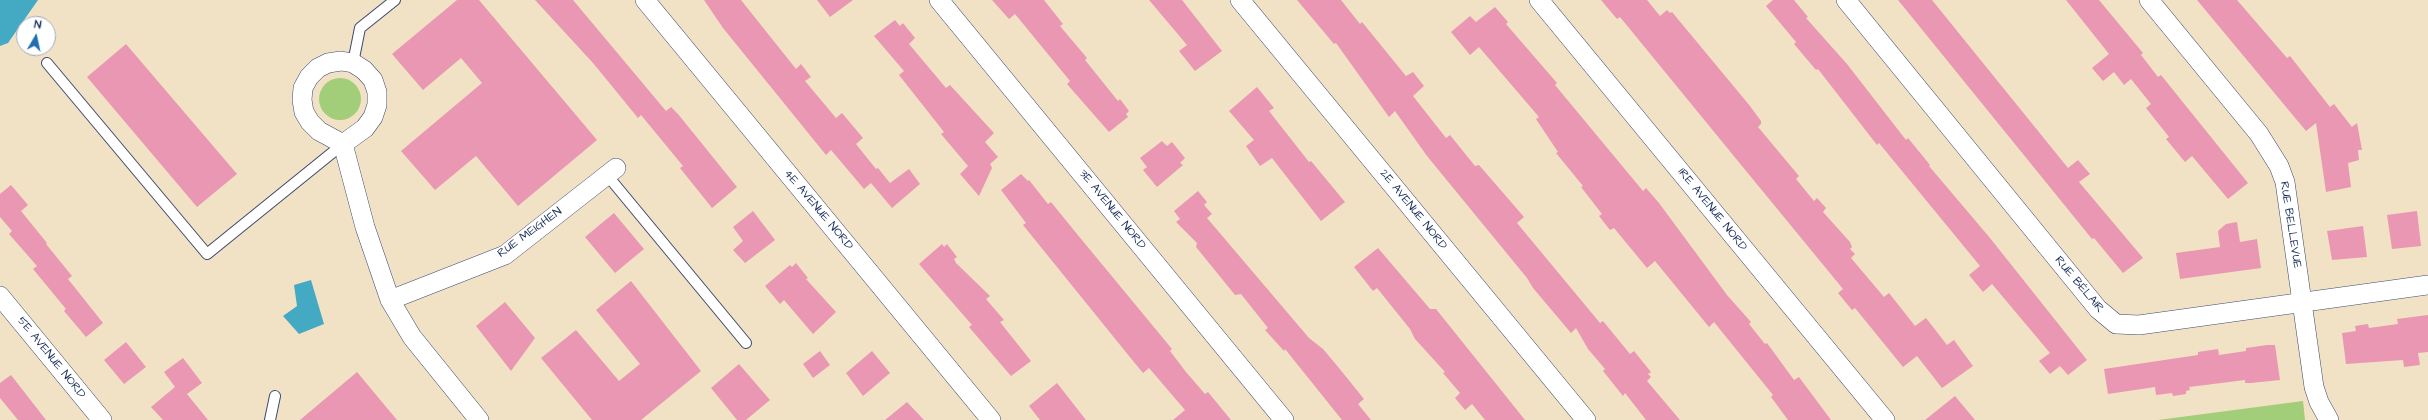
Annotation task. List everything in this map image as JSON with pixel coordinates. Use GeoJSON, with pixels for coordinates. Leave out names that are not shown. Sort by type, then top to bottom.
{"type":"FeatureCollection","features":[{"type":"Feature","properties":{"kind":"street","name":"4E AVENUE NORD"},"geometry":{"type":"LineString","coordinates":[[645,0],[991,420]]}},
{"type":"Feature","properties":{"kind":"street","name":"3E AVENUE NORD"},"geometry":{"type":"LineString","coordinates":[[939,0],[1284,420]]}},
{"type":"Feature","properties":{"kind":"street","name":"2E AVENUE NORD"},"geometry":{"type":"LineString","coordinates":[[1240,0],[1586,420]]}},
{"type":"Feature","properties":{"kind":"street","name":"1RE AVENUE NORD"},"geometry":{"type":"LineString","coordinates":[[1539,0],[1885,420]]}},
{"type":"Feature","properties":{"kind":"street","name":"RUE BÉLAIR"},"geometry":{"type":"LineString","coordinates":[[1846,0],[2107,318],[2116,324],[2139,325],[2428,285]]}},
{"type":"Feature","properties":{"kind":"street","name":"RUE BELLEVUE"},"geometry":{"type":"LineString","coordinates":[[2148,0],[2259,134],[2279,166],[2284,182],[2314,387],[2319,402],[2329,420]]}},
{"type":"Feature","properties":{"kind":"street"},"geometry":{"type":"LineString","coordinates":[[343,144],[365,128],[373,117],[377,105],[377,92],[373,80],[364,70],[352,64],[341,61],[328,63],[318,68],[309,77],[304,88],[302,100],[304,112],[310,122],[319,131],[343,144],[365,227],[390,300],[412,337],[479,420]]}},
{"type":"Feature","properties":{"kind":"street","name":"RUE MEIGHEN"},"geometry":{"type":"LineString","coordinates":[[390,300],[505,255],[611,171]]}},
{"type":"Feature","properties":{"kind":"street","name":"5E AVENUE NORD"},"geometry":{"type":"LineString","coordinates":[[0,296],[102,420]]}},
{"type":"Feature","properties":{"kind":"lane"},"geometry":{"type":"LineString","coordinates":[[352,64],[360,28],[394,0]]}},
{"type":"Feature","properties":{"kind":"lane"},"geometry":{"type":"LineString","coordinates":[[48,62],[207,254],[343,144]]}},
{"type":"Feature","properties":{"kind":"lane"},"geometry":{"type":"LineString","coordinates":[[611,171],[746,343]]}},
{"type":"Feature","properties":{"kind":"lane"},"geometry":{"type":"LineString","coordinates":[[270,420],[275,396]]}},
{"type":"Feature","properties":{"kind":"green space"},"geometry":{"type":"Polygon","coordinates":[[[340,78],[355,84],[361,99],[355,114],[340,120],[325,114],[319,99],[325,84],[340,78]]]}},
{"type":"Feature","properties":{"kind":"green space"},"geometry":{"type":"Polygon","coordinates":[[[2303,401],[2305,420],[2158,420],[2303,401]]]}},
{"type":"Feature","properties":{"kind":"water"},"geometry":{"type":"Polygon","coordinates":[[[0,0],[38,0],[27,16],[16,16],[16,32],[8,43],[0,46],[0,0]]]}},
{"type":"Feature","properties":{"kind":"water"},"geometry":{"type":"Polygon","coordinates":[[[311,280],[324,324],[299,334],[283,316],[297,306],[294,285],[311,280]]]}},
{"type":"Feature","properties":{"kind":"building"},"geometry":{"type":"Polygon","coordinates":[[[457,0],[479,0],[597,140],[518,206],[476,156],[435,190],[401,151],[482,83],[461,58],[423,90],[392,54],[457,0]]]}},
{"type":"Feature","properties":{"kind":"building"},"geometry":{"type":"Polygon","coordinates":[[[535,0],[573,0],[666,111],[671,107],[678,114],[737,187],[712,208],[680,168],[683,166],[641,115],[638,118],[593,63],[535,0]]]}},
{"type":"Feature","properties":{"kind":"building"},"geometry":{"type":"Polygon","coordinates":[[[704,0],[741,0],[796,69],[801,64],[811,77],[805,81],[836,118],[842,113],[863,138],[856,144],[876,169],[878,168],[890,183],[909,169],[920,184],[892,208],[871,183],[864,189],[831,150],[826,155],[723,28],[704,0]]]}},
{"type":"Feature","properties":{"kind":"building"},"geometry":{"type":"Polygon","coordinates":[[[817,0],[853,0],[830,17],[817,0]]]}},
{"type":"Feature","properties":{"kind":"building"},"geometry":{"type":"Polygon","coordinates":[[[992,0],[1044,0],[1063,24],[1060,26],[1087,58],[1085,60],[1118,101],[1120,99],[1129,111],[1126,114],[1128,117],[1109,132],[1067,84],[1070,81],[1015,14],[1009,19],[992,0]]]}},
{"type":"Feature","properties":{"kind":"building"},"geometry":{"type":"Polygon","coordinates":[[[1149,0],[1182,0],[1222,51],[1195,71],[1179,51],[1187,45],[1149,0]]]}},
{"type":"Feature","properties":{"kind":"building"},"geometry":{"type":"Polygon","coordinates":[[[1297,0],[1341,0],[1360,24],[1362,22],[1406,76],[1413,72],[1424,86],[1413,96],[1446,138],[1450,135],[1475,166],[1479,165],[1524,217],[1517,223],[1600,323],[1603,321],[1630,354],[1634,351],[1651,372],[1648,374],[1651,377],[1647,381],[1680,420],[1646,420],[1625,393],[1623,396],[1603,371],[1605,369],[1588,349],[1576,328],[1571,333],[1427,156],[1395,111],[1389,117],[1336,43],[1334,44],[1297,0]]]}},
{"type":"Feature","properties":{"kind":"building"},"geometry":{"type":"Polygon","coordinates":[[[1601,0],[1647,0],[1660,16],[1667,10],[1670,13],[1672,12],[1750,106],[1761,121],[1761,124],[1758,127],[1799,176],[1796,179],[1814,201],[1817,198],[1826,208],[1823,212],[1850,242],[1852,247],[1850,249],[1855,254],[1851,258],[1884,297],[1889,293],[1915,326],[1926,318],[1947,345],[1954,340],[1973,366],[1942,388],[1917,356],[1903,367],[1855,308],[1852,310],[1838,293],[1843,289],[1620,17],[1617,19],[1601,0]]]}},
{"type":"Feature","properties":{"kind":"building"},"geometry":{"type":"Polygon","coordinates":[[[1773,0],[1794,0],[1808,17],[1806,18],[1847,64],[1906,140],[1908,138],[1930,165],[1929,166],[1990,238],[2087,360],[2068,375],[2060,366],[2050,374],[2039,361],[2050,353],[1992,284],[1983,292],[1969,275],[1980,266],[1879,143],[1877,145],[1818,69],[1816,70],[1794,44],[1796,42],[1766,6],[1773,0]]]}},
{"type":"Feature","properties":{"kind":"building"},"geometry":{"type":"Polygon","coordinates":[[[1898,0],[1932,0],[2068,168],[2078,160],[2090,174],[2079,182],[2143,258],[2123,273],[2094,238],[2092,239],[1898,0]]]}},
{"type":"Feature","properties":{"kind":"building"},"geometry":{"type":"Polygon","coordinates":[[[2066,0],[2099,0],[2143,53],[2141,55],[2158,77],[2161,75],[2248,183],[2228,199],[2192,156],[2185,162],[2166,139],[2169,137],[2146,108],[2151,104],[2131,79],[2124,85],[2114,72],[2103,81],[2092,68],[2109,54],[2066,0]]]}},
{"type":"Feature","properties":{"kind":"building"},"geometry":{"type":"Polygon","coordinates":[[[2197,0],[2237,0],[2287,58],[2290,56],[2330,107],[2334,104],[2352,127],[2357,123],[2362,150],[2358,150],[2359,160],[2348,163],[2351,187],[2326,192],[2316,123],[2306,131],[2197,0]]]}},
{"type":"Feature","properties":{"kind":"building"},"geometry":{"type":"Polygon","coordinates":[[[1495,7],[1508,22],[1506,24],[1557,83],[1555,85],[1643,191],[1646,188],[1659,203],[1727,295],[1751,322],[1749,324],[1765,344],[1767,343],[1794,380],[1799,377],[1831,420],[1788,420],[1771,397],[1773,395],[1714,322],[1709,327],[1655,261],[1647,268],[1614,228],[1610,230],[1599,216],[1602,214],[1581,187],[1583,186],[1556,153],[1558,152],[1536,119],[1539,117],[1479,47],[1470,55],[1451,32],[1470,16],[1476,22],[1495,7]]]}},
{"type":"Feature","properties":{"kind":"building"},"geometry":{"type":"Polygon","coordinates":[[[895,20],[900,26],[903,23],[915,38],[909,44],[946,88],[950,85],[994,133],[985,142],[998,157],[990,164],[992,168],[979,196],[960,174],[968,166],[941,134],[944,132],[899,75],[904,71],[874,36],[895,20]]]}},
{"type":"Feature","properties":{"kind":"building"},"geometry":{"type":"Polygon","coordinates":[[[126,44],[237,174],[197,207],[87,77],[126,44]]]}},
{"type":"Feature","properties":{"kind":"building"},"geometry":{"type":"Polygon","coordinates":[[[1257,87],[1274,108],[1269,111],[1309,162],[1311,161],[1345,202],[1321,221],[1272,158],[1260,166],[1246,146],[1254,140],[1229,111],[1257,87]]]}},
{"type":"Feature","properties":{"kind":"building"},"geometry":{"type":"Polygon","coordinates":[[[1162,141],[1167,146],[1172,142],[1185,158],[1180,163],[1183,165],[1157,187],[1143,170],[1147,167],[1140,158],[1162,141]]]}},
{"type":"Feature","properties":{"kind":"building"},"geometry":{"type":"Polygon","coordinates":[[[1021,174],[1028,181],[1029,180],[1048,204],[1051,202],[1172,349],[1170,351],[1186,372],[1205,394],[1208,392],[1231,420],[1173,420],[1185,410],[1149,368],[1143,373],[1023,225],[1026,223],[1001,190],[1021,174]]]}},
{"type":"Feature","properties":{"kind":"building"},"geometry":{"type":"Polygon","coordinates":[[[11,185],[28,205],[21,211],[72,276],[68,279],[103,323],[86,337],[64,311],[66,309],[33,269],[37,266],[9,234],[12,231],[0,217],[0,194],[11,185]]]}},
{"type":"Feature","properties":{"kind":"building"},"geometry":{"type":"Polygon","coordinates":[[[1198,191],[1207,202],[1204,205],[1212,214],[1207,218],[1309,338],[1323,349],[1339,368],[1364,399],[1358,404],[1371,420],[1342,420],[1285,349],[1284,351],[1265,330],[1268,328],[1241,294],[1235,295],[1196,247],[1197,243],[1176,222],[1180,219],[1174,211],[1198,191]]]}},
{"type":"Feature","properties":{"kind":"building"},"geometry":{"type":"Polygon","coordinates":[[[753,211],[775,240],[745,263],[733,250],[743,241],[733,227],[753,211]]]}},
{"type":"Feature","properties":{"kind":"building"},"geometry":{"type":"Polygon","coordinates":[[[2417,211],[2421,246],[2392,249],[2387,215],[2417,211]]]}},
{"type":"Feature","properties":{"kind":"building"},"geometry":{"type":"Polygon","coordinates":[[[614,213],[644,249],[615,273],[585,237],[614,213]]]}},
{"type":"Feature","properties":{"kind":"building"},"geometry":{"type":"Polygon","coordinates":[[[2237,222],[2240,242],[2257,239],[2261,268],[2180,279],[2176,253],[2220,247],[2218,231],[2226,224],[2237,222]]]}},
{"type":"Feature","properties":{"kind":"building"},"geometry":{"type":"Polygon","coordinates":[[[2363,226],[2367,257],[2332,260],[2327,231],[2363,226]]]}},
{"type":"Feature","properties":{"kind":"building"},"geometry":{"type":"Polygon","coordinates":[[[942,244],[944,247],[947,244],[957,257],[954,259],[956,263],[990,296],[986,299],[1004,320],[1000,322],[1031,361],[1011,376],[969,327],[972,325],[919,264],[942,244]]]}},
{"type":"Feature","properties":{"kind":"building"},"geometry":{"type":"Polygon","coordinates":[[[1378,248],[1430,309],[1436,309],[1525,420],[1485,420],[1472,404],[1465,410],[1455,398],[1460,393],[1443,373],[1445,372],[1415,339],[1410,329],[1377,288],[1373,291],[1354,267],[1378,248]]]}},
{"type":"Feature","properties":{"kind":"building"},"geometry":{"type":"Polygon","coordinates":[[[796,263],[808,278],[806,279],[836,312],[813,334],[784,300],[780,304],[765,286],[790,265],[792,267],[796,263]]]}},
{"type":"Feature","properties":{"kind":"building"},"geometry":{"type":"Polygon","coordinates":[[[631,281],[701,371],[641,420],[592,420],[541,358],[576,330],[619,381],[640,364],[596,310],[631,281]]]}},
{"type":"Feature","properties":{"kind":"building"},"geometry":{"type":"Polygon","coordinates":[[[505,302],[535,338],[511,371],[476,326],[505,302]]]}},
{"type":"Feature","properties":{"kind":"building"},"geometry":{"type":"Polygon","coordinates":[[[2428,315],[2428,352],[2418,353],[2420,365],[2404,367],[2403,360],[2346,364],[2342,333],[2356,331],[2355,326],[2368,324],[2369,328],[2398,324],[2397,319],[2428,315]]]}},
{"type":"Feature","properties":{"kind":"building"},"geometry":{"type":"Polygon","coordinates":[[[126,342],[146,367],[124,384],[104,360],[126,342]]]}},
{"type":"Feature","properties":{"kind":"building"},"geometry":{"type":"Polygon","coordinates":[[[2275,345],[2280,380],[2245,383],[2245,380],[2189,387],[2190,390],[2186,391],[2186,394],[2173,396],[2172,393],[2156,395],[2155,387],[2108,394],[2104,369],[2198,355],[2198,352],[2218,349],[2219,355],[2246,351],[2246,348],[2275,345]]]}},
{"type":"Feature","properties":{"kind":"building"},"geometry":{"type":"Polygon","coordinates":[[[820,351],[830,365],[813,378],[803,364],[820,351]]]}},
{"type":"Feature","properties":{"kind":"building"},"geometry":{"type":"Polygon","coordinates":[[[872,351],[890,373],[863,396],[846,373],[872,351]]]}},
{"type":"Feature","properties":{"kind":"building"},"geometry":{"type":"Polygon","coordinates":[[[183,358],[202,383],[187,394],[208,420],[163,420],[151,407],[175,387],[164,372],[183,358]]]}},
{"type":"Feature","properties":{"kind":"building"},"geometry":{"type":"Polygon","coordinates":[[[739,364],[770,400],[746,420],[737,420],[711,388],[739,364]]]}},
{"type":"Feature","properties":{"kind":"building"},"geometry":{"type":"Polygon","coordinates":[[[357,372],[397,420],[300,420],[357,372]]]}},
{"type":"Feature","properties":{"kind":"building"},"geometry":{"type":"Polygon","coordinates":[[[11,375],[46,420],[18,420],[0,398],[0,383],[11,375]]]}},
{"type":"Feature","properties":{"kind":"building"},"geometry":{"type":"Polygon","coordinates":[[[1057,383],[1086,420],[1040,420],[1029,406],[1057,383]]]}},
{"type":"Feature","properties":{"kind":"building"},"geometry":{"type":"Polygon","coordinates":[[[1955,396],[1975,420],[1925,420],[1955,396]]]}},
{"type":"Feature","properties":{"kind":"building"},"geometry":{"type":"Polygon","coordinates":[[[907,402],[924,420],[885,420],[907,402]]]}}]}
